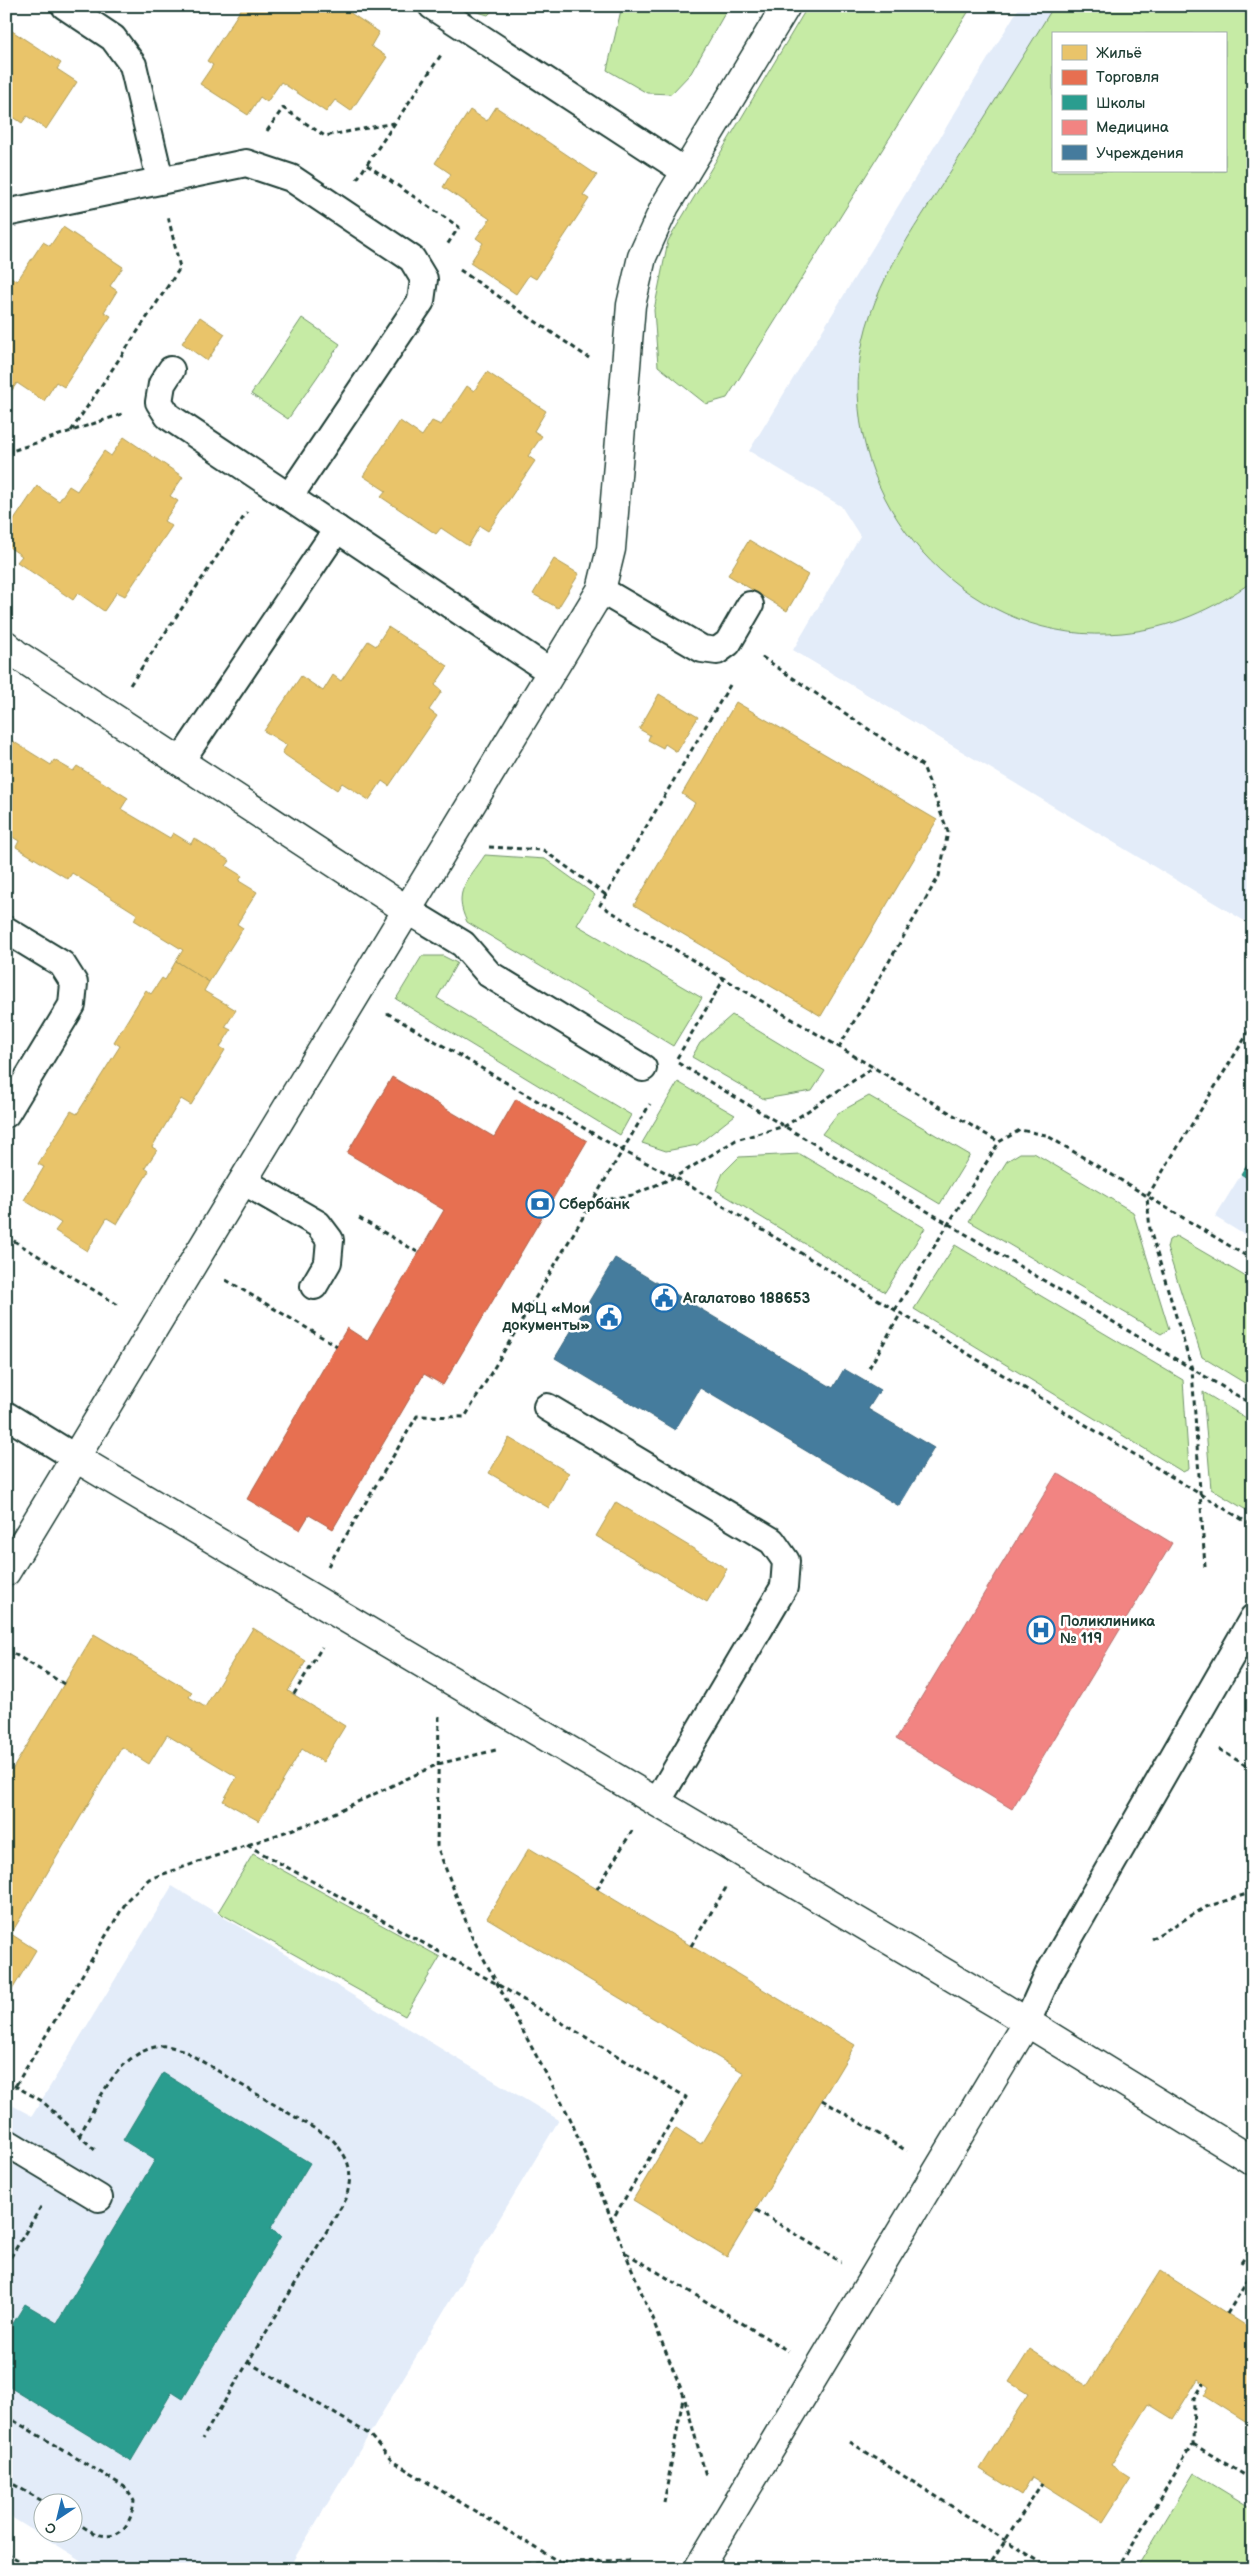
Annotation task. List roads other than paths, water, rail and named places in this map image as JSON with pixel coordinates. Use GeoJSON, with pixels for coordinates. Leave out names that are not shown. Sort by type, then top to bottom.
{"type":"FeatureCollection","features":[{"type":"Feature","properties":{"kind":"street"},"geometry":{"type":"LineString","coordinates":[[6,1572],[601,590],[611,549],[631,305],[642,257],[664,206],[786,6]]}},
{"type":"Feature","properties":{"kind":"street"},"geometry":{"type":"LineString","coordinates":[[6,645],[24,659],[407,910]]}},
{"type":"Feature","properties":{"kind":"street"},"geometry":{"type":"LineString","coordinates":[[76,1458],[1027,2022],[1253,2161]]}},
{"type":"Feature","properties":{"kind":"street"},"geometry":{"type":"LineString","coordinates":[[698,2569],[1027,2022]]}},
{"type":"Feature","properties":{"kind":"lane"},"geometry":{"type":"LineString","coordinates":[[65,6],[113,38],[134,65],[160,180]]}},
{"type":"Feature","properties":{"kind":"lane"},"geometry":{"type":"LineString","coordinates":[[432,6],[686,172]]}},
{"type":"Feature","properties":{"kind":"lane"},"geometry":{"type":"LineString","coordinates":[[6,213],[246,163],[291,178],[412,259],[424,278],[421,301],[289,497]]}},
{"type":"Feature","properties":{"kind":"lane"},"geometry":{"type":"LineString","coordinates":[[172,370],[162,384],[159,402],[168,416],[550,672]]}},
{"type":"Feature","properties":{"kind":"lane"},"geometry":{"type":"LineString","coordinates":[[180,762],[337,529]]}},
{"type":"Feature","properties":{"kind":"lane"},"geometry":{"type":"LineString","coordinates":[[601,590],[702,649],[717,651],[738,648],[750,605]]}},
{"type":"Feature","properties":{"kind":"lane"},"geometry":{"type":"LineString","coordinates":[[407,910],[463,944],[489,974],[643,1068]]}},
{"type":"Feature","properties":{"kind":"lane"},"geometry":{"type":"LineString","coordinates":[[6,930],[62,964],[74,983],[72,1006],[6,1114]]}},
{"type":"Feature","properties":{"kind":"lane"},"geometry":{"type":"LineString","coordinates":[[243,1181],[318,1224],[330,1240],[328,1262],[314,1286]]}},
{"type":"Feature","properties":{"kind":"lane"},"geometry":{"type":"LineString","coordinates":[[547,1406],[772,1541],[786,1561],[784,1587],[657,1802]]}},
{"type":"Feature","properties":{"kind":"lane"},"geometry":{"type":"LineString","coordinates":[[6,1416],[76,1458]]}},
{"type":"Feature","properties":{"kind":"lane"},"geometry":{"type":"LineString","coordinates":[[1027,2022],[1049,1973],[1253,1618]]}},
{"type":"Feature","properties":{"kind":"lane"},"geometry":{"type":"LineString","coordinates":[[6,2142],[99,2198]]}},
{"type":"Feature","properties":{"kind":"place","name":"Сбербанк"},"geometry":{"type":"Point","coordinates":[540,1204]}},
{"type":"Feature","properties":{"kind":"place","name":"Агалатово 188653"},"geometry":{"type":"Point","coordinates":[664,1298]}},
{"type":"Feature","properties":{"kind":"place","name":"МФЦ «Мои документы»"},"geometry":{"type":"Point","coordinates":[609,1317]}},
{"type":"Feature","properties":{"kind":"place","name":"Поликлиника № 119"},"geometry":{"type":"Point","coordinates":[1041,1630]}}]}
